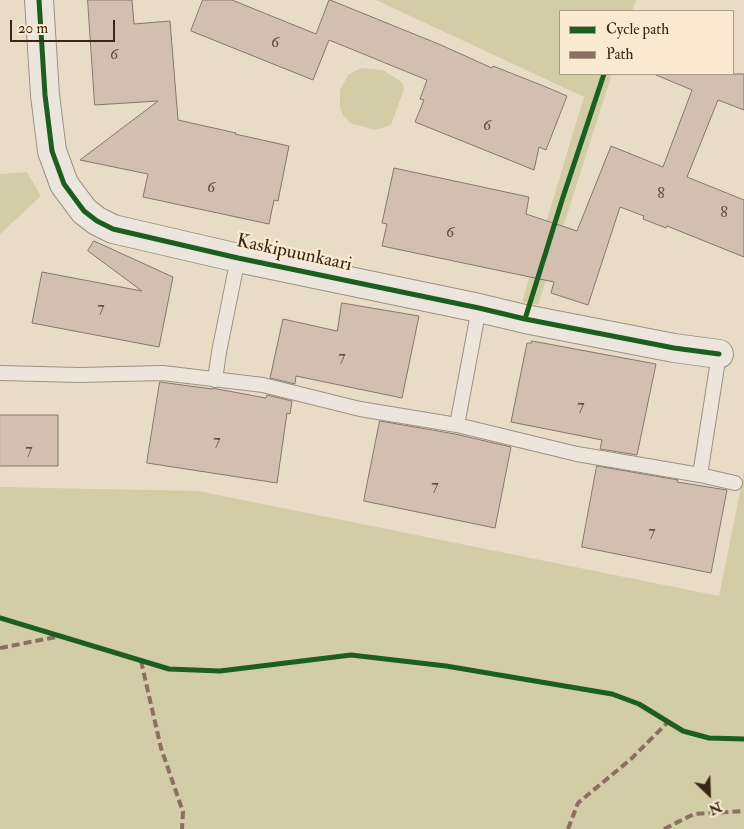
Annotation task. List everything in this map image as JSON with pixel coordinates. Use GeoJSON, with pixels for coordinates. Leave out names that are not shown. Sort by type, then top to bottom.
{"type":"FeatureCollection","features":[{"type":"Feature","properties":{"kind":"street","name":"Kaskipuunkaari"},"geometry":{"type":"LineString","coordinates":[[39,0],[45,95],[52,150],[64,184],[84,211],[97,221],[113,229],[238,258],[525,319],[674,348],[719,354]]}},
{"type":"Feature","properties":{"kind":"lane"},"geometry":{"type":"LineString","coordinates":[[216,380],[219,352],[238,258]]}},
{"type":"Feature","properties":{"kind":"lane"},"geometry":{"type":"LineString","coordinates":[[457,424],[479,308]]}},
{"type":"Feature","properties":{"kind":"lane"},"geometry":{"type":"LineString","coordinates":[[700,475],[719,354]]}},
{"type":"Feature","properties":{"kind":"lane"},"geometry":{"type":"LineString","coordinates":[[0,373],[79,375],[163,373],[263,385],[360,410],[457,424],[577,454],[700,475],[734,484]]}},
{"type":"Feature","properties":{"kind":"shaded area"},"geometry":{"type":"Polygon","coordinates":[[[376,0],[636,0],[632,10],[559,10],[559,75],[612,75],[538,305],[522,302],[584,97],[376,0]]]}},
{"type":"Feature","properties":{"kind":"shaded area"},"geometry":{"type":"Polygon","coordinates":[[[361,68],[383,70],[402,82],[404,89],[391,125],[375,130],[350,123],[343,115],[340,108],[340,90],[348,75],[361,68]]]}},
{"type":"Feature","properties":{"kind":"shaded area"},"geometry":{"type":"Polygon","coordinates":[[[27,172],[41,196],[0,234],[0,174],[27,172]]]}},
{"type":"Feature","properties":{"kind":"shaded area"},"geometry":{"type":"Polygon","coordinates":[[[744,472],[744,829],[0,829],[0,487],[198,491],[719,596],[744,472]]]}},
{"type":"Feature","properties":{"kind":"building"},"geometry":{"type":"Polygon","coordinates":[[[88,0],[132,0],[134,24],[170,21],[178,120],[289,146],[278,201],[274,200],[269,224],[143,197],[148,174],[80,160],[158,101],[95,105],[88,0]]]}},
{"type":"Feature","properties":{"kind":"building"},"geometry":{"type":"Polygon","coordinates":[[[203,0],[232,0],[316,34],[330,0],[492,68],[493,66],[567,96],[546,150],[539,147],[534,170],[415,122],[424,100],[420,99],[427,80],[329,40],[313,80],[191,31],[203,0]]]}},
{"type":"Feature","properties":{"kind":"building"},"geometry":{"type":"Polygon","coordinates":[[[744,74],[744,110],[718,100],[687,177],[744,200],[744,257],[667,226],[666,228],[643,219],[644,216],[620,207],[588,305],[551,293],[554,282],[382,246],[387,224],[382,223],[394,168],[529,197],[526,214],[577,231],[611,146],[663,167],[692,90],[656,75],[744,74]]]}},
{"type":"Feature","properties":{"kind":"building"},"geometry":{"type":"Polygon","coordinates":[[[94,241],[173,277],[159,347],[32,323],[42,272],[142,291],[88,251],[94,241]]]}},
{"type":"Feature","properties":{"kind":"building"},"geometry":{"type":"Polygon","coordinates":[[[342,303],[419,316],[402,398],[296,376],[295,384],[270,378],[283,319],[337,331],[342,303]]]}},
{"type":"Feature","properties":{"kind":"building"},"geometry":{"type":"Polygon","coordinates":[[[532,341],[656,364],[637,455],[600,449],[602,440],[511,422],[527,343],[532,341]]]}},
{"type":"Feature","properties":{"kind":"building"},"geometry":{"type":"Polygon","coordinates":[[[160,382],[212,388],[266,398],[267,395],[292,401],[290,414],[287,413],[277,483],[147,463],[160,382]]]}},
{"type":"Feature","properties":{"kind":"building"},"geometry":{"type":"Polygon","coordinates":[[[0,415],[58,415],[58,466],[0,466],[0,415]]]}},
{"type":"Feature","properties":{"kind":"building"},"geometry":{"type":"Polygon","coordinates":[[[380,421],[455,434],[511,447],[495,528],[364,501],[380,421]]]}},
{"type":"Feature","properties":{"kind":"building"},"geometry":{"type":"Polygon","coordinates":[[[597,466],[727,490],[711,573],[582,547],[597,466]]]}},
{"type":"Feature","properties":{"kind":"marked path"},"geometry":{"type":"LineString","coordinates":[[0,648],[56,637]]}},
{"type":"Feature","properties":{"kind":"marked path"},"geometry":{"type":"LineString","coordinates":[[141,661],[161,748],[183,812],[182,829]]}},
{"type":"Feature","properties":{"kind":"marked path"},"geometry":{"type":"LineString","coordinates":[[568,829],[578,803],[631,759],[668,722]]}},
{"type":"Feature","properties":{"kind":"marked path"},"geometry":{"type":"LineString","coordinates":[[664,829],[694,814],[744,811]]}},
{"type":"Feature","properties":{"kind":"cycle path"},"geometry":{"type":"LineString","coordinates":[[39,0],[45,95],[52,151],[64,184],[84,211],[97,221],[113,229],[238,258],[525,319],[674,348],[719,354]]}},
{"type":"Feature","properties":{"kind":"cycle path"},"geometry":{"type":"LineString","coordinates":[[525,319],[604,75]]}},
{"type":"Feature","properties":{"kind":"cycle path"},"geometry":{"type":"LineString","coordinates":[[0,618],[169,669],[220,671],[351,655],[446,666],[612,694],[639,704],[683,731],[709,738],[744,739]]}}]}
